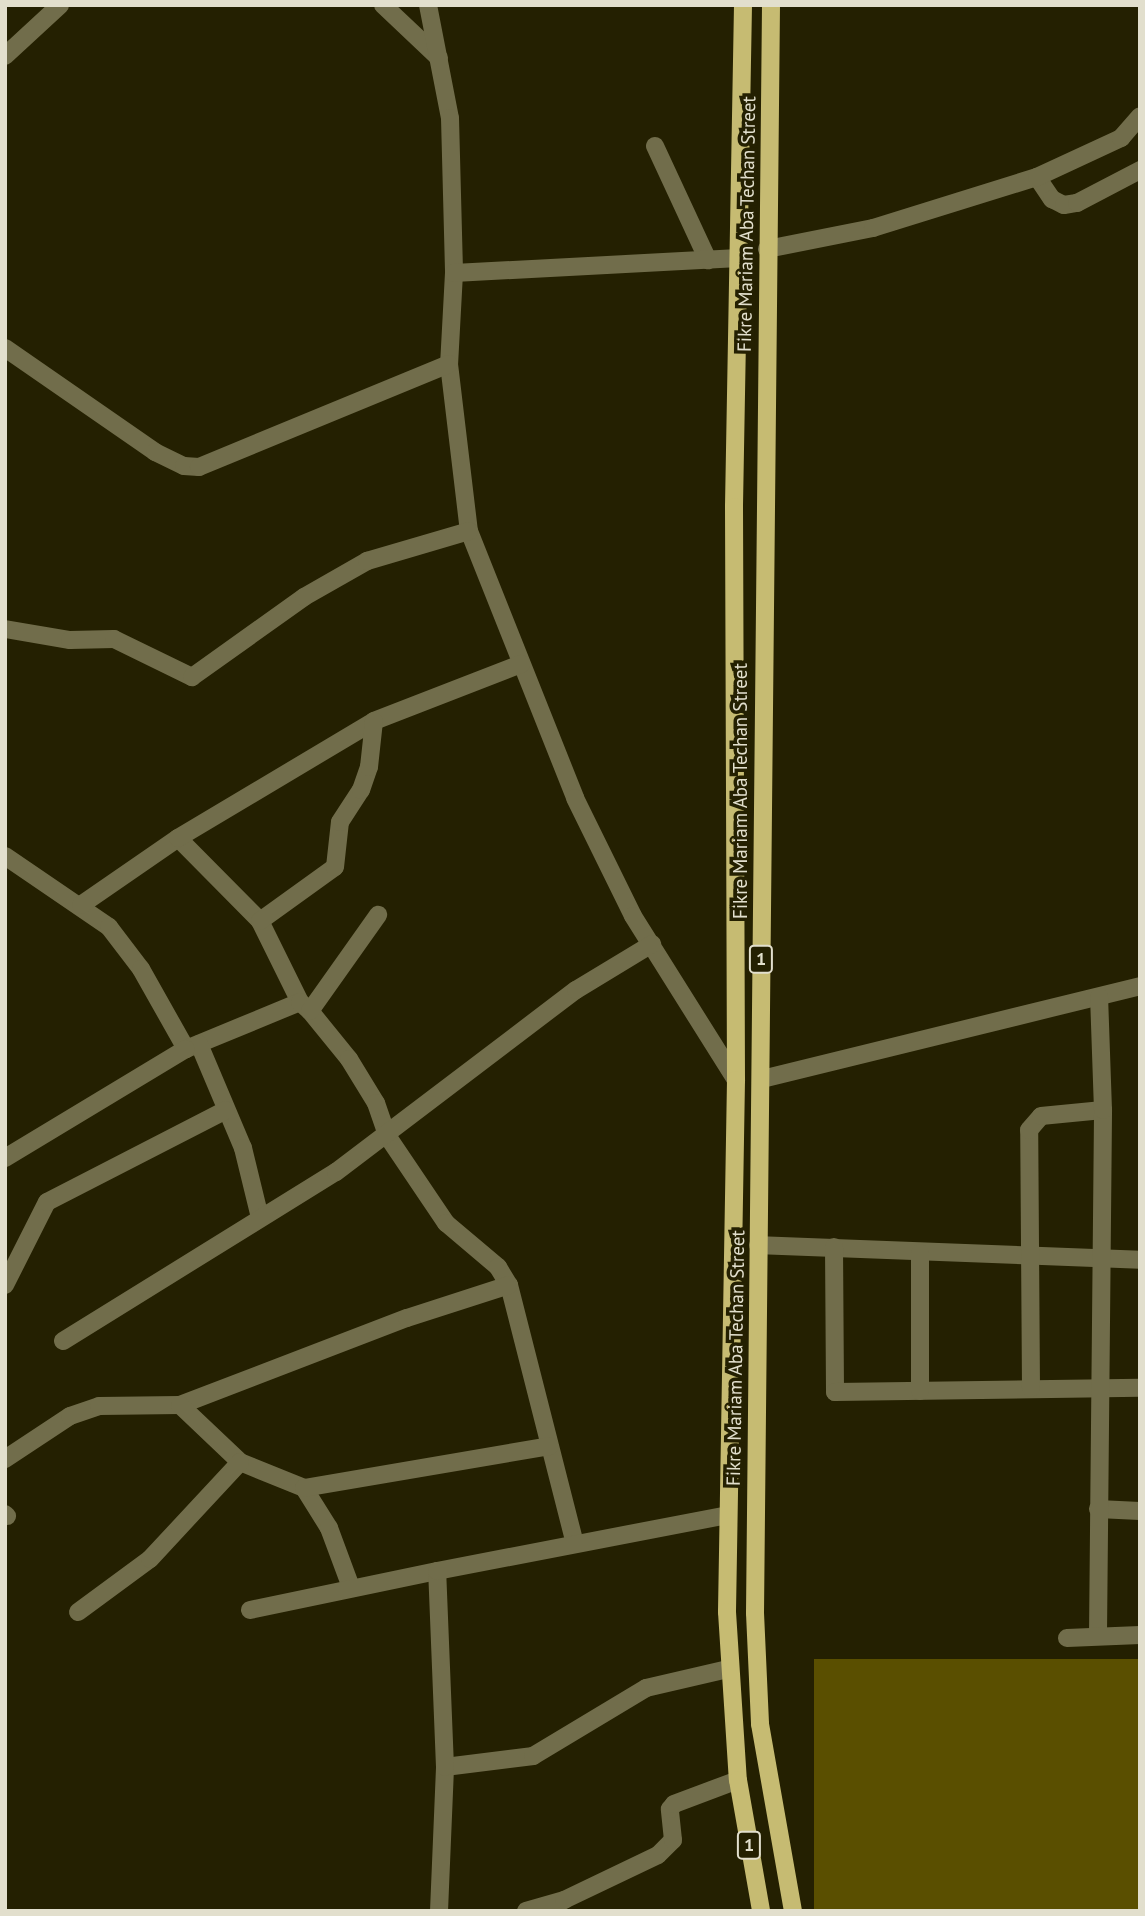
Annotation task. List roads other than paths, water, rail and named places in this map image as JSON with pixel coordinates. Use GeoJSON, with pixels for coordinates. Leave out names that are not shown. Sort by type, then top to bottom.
{"type":"FeatureCollection","features":[{"type":"Feature","properties":{"kind":"main road","name":"Fikre Mariam Aba Techan Street"},"geometry":{"type":"LineString","coordinates":[[743,5],[734,598],[736,1080],[727,1515],[727,1669],[738,1780],[761,1911]]}},
{"type":"Feature","properties":{"kind":"main road","name":"Fikre Mariam Aba Techan Street"},"geometry":{"type":"LineString","coordinates":[[771,5],[762,1079],[758,1245],[757,1682],[793,1911]]}},
{"type":"Feature","properties":{"kind":"street"},"geometry":{"type":"LineString","coordinates":[[7,54],[60,5]]}},
{"type":"Feature","properties":{"kind":"street"},"geometry":{"type":"LineString","coordinates":[[383,5],[439,58]]}},
{"type":"Feature","properties":{"kind":"street"},"geometry":{"type":"LineString","coordinates":[[428,5],[450,118],[454,273],[449,364],[469,531],[575,798],[633,916],[736,1080]]}},
{"type":"Feature","properties":{"kind":"street"},"geometry":{"type":"LineString","coordinates":[[767,249],[873,228],[1037,177],[1121,138],[1140,116]]}},
{"type":"Feature","properties":{"kind":"street"},"geometry":{"type":"LineString","coordinates":[[655,146],[708,260]]}},
{"type":"Feature","properties":{"kind":"street"},"geometry":{"type":"LineString","coordinates":[[1037,177],[1052,199],[1064,205],[1077,203],[1140,170]]}},
{"type":"Feature","properties":{"kind":"street"},"geometry":{"type":"LineString","coordinates":[[454,273],[739,258]]}},
{"type":"Feature","properties":{"kind":"street"},"geometry":{"type":"LineString","coordinates":[[5,348],[155,452],[184,466],[199,467],[449,364]]}},
{"type":"Feature","properties":{"kind":"street"},"geometry":{"type":"LineString","coordinates":[[5,629],[70,640],[114,639],[192,677],[304,597],[367,562],[469,531]]}},
{"type":"Feature","properties":{"kind":"street"},"geometry":{"type":"LineString","coordinates":[[81,905],[178,838],[374,721],[521,664]]}},
{"type":"Feature","properties":{"kind":"street"},"geometry":{"type":"LineString","coordinates":[[260,921],[335,867],[340,822],[361,790],[369,767],[374,721]]}},
{"type":"Feature","properties":{"kind":"street"},"geometry":{"type":"LineString","coordinates":[[178,838],[260,921],[305,1006],[349,1059],[376,1103],[388,1136],[446,1223],[498,1267],[509,1285],[575,1543]]}},
{"type":"Feature","properties":{"kind":"street"},"geometry":{"type":"LineString","coordinates":[[5,856],[81,905],[122,942],[192,1047],[226,1111],[243,1149],[260,1218]]}},
{"type":"Feature","properties":{"kind":"street"},"geometry":{"type":"LineString","coordinates":[[5,1158],[192,1047],[305,1006],[378,915]]}},
{"type":"Feature","properties":{"kind":"street"},"geometry":{"type":"LineString","coordinates":[[63,1340],[388,1136],[576,990],[652,944]]}},
{"type":"Feature","properties":{"kind":"street"},"geometry":{"type":"LineString","coordinates":[[762,1079],[1140,986]]}},
{"type":"Feature","properties":{"kind":"street"},"geometry":{"type":"LineString","coordinates":[[1098,1635],[1103,1110],[1099,997]]}},
{"type":"Feature","properties":{"kind":"street"},"geometry":{"type":"LineString","coordinates":[[1031,1388],[1029,1130],[1041,1116],[1103,1110]]}},
{"type":"Feature","properties":{"kind":"street"},"geometry":{"type":"LineString","coordinates":[[7,1280],[47,1202],[226,1111]]}},
{"type":"Feature","properties":{"kind":"street"},"geometry":{"type":"LineString","coordinates":[[758,1245],[1140,1260]]}},
{"type":"Feature","properties":{"kind":"street"},"geometry":{"type":"LineString","coordinates":[[834,1247],[835,1392],[1140,1388]]}},
{"type":"Feature","properties":{"kind":"street"},"geometry":{"type":"LineString","coordinates":[[920,1253],[920,1391]]}},
{"type":"Feature","properties":{"kind":"street"},"geometry":{"type":"LineString","coordinates":[[5,1459],[70,1416],[99,1406],[180,1405],[407,1318],[509,1285]]}},
{"type":"Feature","properties":{"kind":"street"},"geometry":{"type":"LineString","coordinates":[[180,1405],[240,1462],[304,1488],[549,1446]]}},
{"type":"Feature","properties":{"kind":"street"},"geometry":{"type":"LineString","coordinates":[[78,1612],[150,1559],[240,1462]]}},
{"type":"Feature","properties":{"kind":"street"},"geometry":{"type":"LineString","coordinates":[[304,1488],[328,1528],[351,1587]]}},
{"type":"Feature","properties":{"kind":"street"},"geometry":{"type":"LineString","coordinates":[[1098,1509],[1140,1511]]}},
{"type":"Feature","properties":{"kind":"street"},"geometry":{"type":"LineString","coordinates":[[250,1610],[351,1587],[727,1515]]}},
{"type":"Feature","properties":{"kind":"street"},"geometry":{"type":"LineString","coordinates":[[437,1571],[445,1767],[439,1911]]}},
{"type":"Feature","properties":{"kind":"street"},"geometry":{"type":"LineString","coordinates":[[1067,1638],[1140,1635]]}},
{"type":"Feature","properties":{"kind":"street"},"geometry":{"type":"LineString","coordinates":[[445,1767],[533,1756],[646,1688],[727,1669]]}},
{"type":"Feature","properties":{"kind":"street"},"geometry":{"type":"LineString","coordinates":[[527,1911],[564,1900],[658,1856],[673,1840],[670,1809],[674,1804],[738,1780]]}}]}
